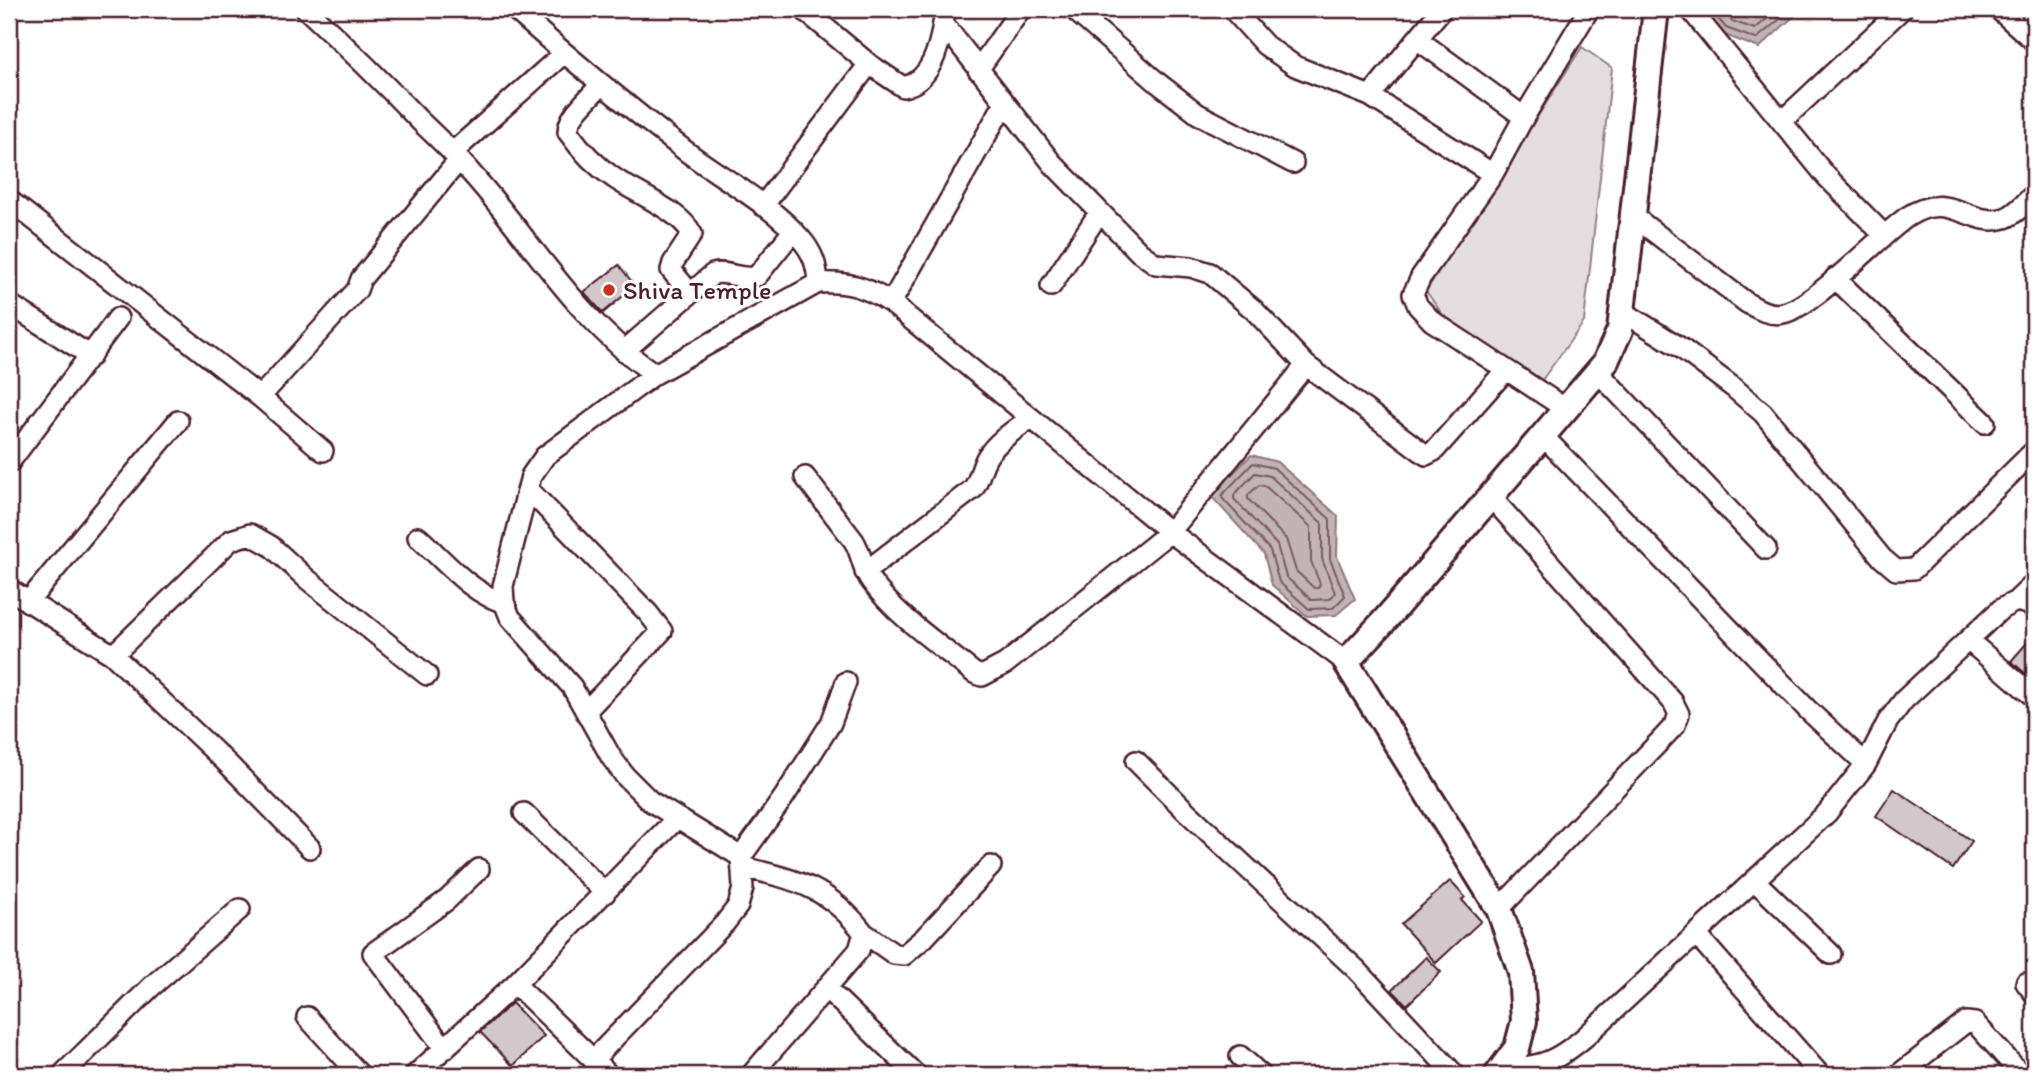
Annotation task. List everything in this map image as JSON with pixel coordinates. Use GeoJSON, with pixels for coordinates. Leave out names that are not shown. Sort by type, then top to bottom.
{"type":"FeatureCollection","features":[{"type":"Feature","properties":{"kind":"main road"},"geometry":{"type":"LineString","coordinates":[[1500,1073],[1517,1048],[1524,1021],[1521,972],[1499,909],[1346,662],[1605,363],[1620,331],[1656,9]]}},
{"type":"Feature","properties":{"kind":"street"},"geometry":{"type":"LineString","coordinates":[[306,9],[354,53],[456,157],[576,301],[624,351],[655,374]]}},
{"type":"Feature","properties":{"kind":"street"},"geometry":{"type":"LineString","coordinates":[[514,9],[600,85],[793,231],[811,252],[817,265],[818,283]]}},
{"type":"Feature","properties":{"kind":"street"},"geometry":{"type":"LineString","coordinates":[[803,9],[869,64],[903,88],[912,86],[932,64],[944,16]]}},
{"type":"Feature","properties":{"kind":"street"},"geometry":{"type":"LineString","coordinates":[[978,70],[1020,9]]}},
{"type":"Feature","properties":{"kind":"street"},"geometry":{"type":"LineString","coordinates":[[1073,9],[1198,114],[1293,163]]}},
{"type":"Feature","properties":{"kind":"street"},"geometry":{"type":"LineString","coordinates":[[1370,96],[1442,9]]}},
{"type":"Feature","properties":{"kind":"street"},"geometry":{"type":"LineString","coordinates":[[1566,409],[1432,321],[1418,306],[1413,294],[1421,277],[1493,174],[1589,9]]}},
{"type":"Feature","properties":{"kind":"street"},"geometry":{"type":"LineString","coordinates":[[1690,9],[1826,176],[1884,235]]}},
{"type":"Feature","properties":{"kind":"street"},"geometry":{"type":"LineString","coordinates":[[1782,121],[1902,9]]}},
{"type":"Feature","properties":{"kind":"street"},"geometry":{"type":"LineString","coordinates":[[1998,9],[2034,41]]}},
{"type":"Feature","properties":{"kind":"street"},"geometry":{"type":"LineString","coordinates":[[1235,10],[1265,44],[1295,66],[1370,96],[1493,174]]}},
{"type":"Feature","properties":{"kind":"street"},"geometry":{"type":"LineString","coordinates":[[944,16],[978,70],[1052,163],[1139,252],[1156,264],[1191,267],[1210,273],[1254,310],[1306,365],[1426,455],[1433,451],[1506,370]]}},
{"type":"Feature","properties":{"kind":"street"},"geometry":{"type":"LineString","coordinates":[[1417,39],[1524,117]]}},
{"type":"Feature","properties":{"kind":"street"},"geometry":{"type":"LineString","coordinates":[[260,397],[357,290],[361,279],[456,157],[563,54]]}},
{"type":"Feature","properties":{"kind":"street"},"geometry":{"type":"LineString","coordinates":[[763,206],[869,64]]}},
{"type":"Feature","properties":{"kind":"street"},"geometry":{"type":"LineString","coordinates":[[600,85],[574,116],[568,125],[568,132],[603,170],[677,217],[689,228],[692,234],[671,270],[690,293]]}},
{"type":"Feature","properties":{"kind":"street"},"geometry":{"type":"LineString","coordinates":[[891,303],[1004,104]]}},
{"type":"Feature","properties":{"kind":"street"},"geometry":{"type":"LineString","coordinates":[[1633,216],[1747,303],[1766,312],[1783,313],[1800,305],[1884,235],[1930,205],[1992,220],[2006,218],[2034,194]]}},
{"type":"Feature","properties":{"kind":"street"},"geometry":{"type":"LineString","coordinates":[[9,200],[260,397],[323,451]]}},
{"type":"Feature","properties":{"kind":"street"},"geometry":{"type":"LineString","coordinates":[[1051,286],[1099,213]]}},
{"type":"Feature","properties":{"kind":"street"},"geometry":{"type":"LineString","coordinates":[[624,351],[713,274],[721,272],[750,278],[757,275],[793,231]]}},
{"type":"Feature","properties":{"kind":"street"},"geometry":{"type":"LineString","coordinates":[[1835,278],[1985,423]]}},
{"type":"Feature","properties":{"kind":"street"},"geometry":{"type":"LineString","coordinates":[[991,866],[924,938],[904,955],[894,954],[864,933],[839,907],[804,883],[741,862],[650,800],[625,776],[611,757],[572,687],[510,617],[504,602],[503,586],[528,489],[537,465],[545,456],[655,374],[818,283],[855,285],[872,290],[891,303],[1170,532],[1346,662]]}},
{"type":"Feature","properties":{"kind":"street"},"geometry":{"type":"LineString","coordinates":[[9,304],[90,356]]}},
{"type":"Feature","properties":{"kind":"street"},"geometry":{"type":"LineString","coordinates":[[1622,311],[1681,348],[1763,413],[1882,558],[1896,570],[1914,569],[2034,451]]}},
{"type":"Feature","properties":{"kind":"street"},"geometry":{"type":"LineString","coordinates":[[9,463],[118,318]]}},
{"type":"Feature","properties":{"kind":"street"},"geometry":{"type":"LineString","coordinates":[[805,477],[860,550],[865,572],[882,595],[974,673],[982,676],[1005,664],[1170,532],[1306,365]]}},
{"type":"Feature","properties":{"kind":"street"},"geometry":{"type":"LineString","coordinates":[[1598,372],[1766,548]]}},
{"type":"Feature","properties":{"kind":"street"},"geometry":{"type":"LineString","coordinates":[[865,572],[973,489],[992,450],[1031,418]]}},
{"type":"Feature","properties":{"kind":"street"},"geometry":{"type":"LineString","coordinates":[[28,602],[178,421]]}},
{"type":"Feature","properties":{"kind":"street"},"geometry":{"type":"LineString","coordinates":[[1543,436],[1808,710],[1866,764]]}},
{"type":"Feature","properties":{"kind":"street"},"geometry":{"type":"LineString","coordinates":[[528,489],[648,613],[662,631],[586,711]]}},
{"type":"Feature","properties":{"kind":"street"},"geometry":{"type":"LineString","coordinates":[[1490,497],[1673,702],[1679,714],[1675,725],[1499,909]]}},
{"type":"Feature","properties":{"kind":"street"},"geometry":{"type":"LineString","coordinates":[[113,655],[231,540],[250,534],[271,546],[307,579],[428,675]]}},
{"type":"Feature","properties":{"kind":"street"},"geometry":{"type":"LineString","coordinates":[[418,537],[477,589],[493,600],[504,602]]}},
{"type":"Feature","properties":{"kind":"street"},"geometry":{"type":"LineString","coordinates":[[1500,1073],[1535,1067],[1553,1061],[1569,1051],[1827,813],[1866,764],[1896,709],[2001,609],[2025,605],[2034,584]]}},
{"type":"Feature","properties":{"kind":"street"},"geometry":{"type":"LineString","coordinates":[[9,589],[113,655],[229,765],[310,848]]}},
{"type":"Feature","properties":{"kind":"street"},"geometry":{"type":"LineString","coordinates":[[1968,640],[2034,697]]}},
{"type":"Feature","properties":{"kind":"street"},"geometry":{"type":"LineString","coordinates":[[593,1060],[738,906],[743,888],[741,862],[831,723],[846,682]]}},
{"type":"Feature","properties":{"kind":"street"},"geometry":{"type":"LineString","coordinates":[[1136,761],[1364,976],[1455,1075]]}},
{"type":"Feature","properties":{"kind":"street"},"geometry":{"type":"LineString","coordinates":[[524,813],[605,893]]}},
{"type":"Feature","properties":{"kind":"street"},"geometry":{"type":"LineString","coordinates":[[415,1075],[515,984],[677,818]]}},
{"type":"Feature","properties":{"kind":"street"},"geometry":{"type":"LineString","coordinates":[[445,1049],[373,953],[447,900],[479,869]]}},
{"type":"Feature","properties":{"kind":"street"},"geometry":{"type":"LineString","coordinates":[[1754,880],[1831,954]]}},
{"type":"Feature","properties":{"kind":"street"},"geometry":{"type":"LineString","coordinates":[[61,1075],[151,987],[240,909]]}},
{"type":"Feature","properties":{"kind":"street"},"geometry":{"type":"LineString","coordinates":[[751,1075],[859,950],[864,933]]}},
{"type":"Feature","properties":{"kind":"street"},"geometry":{"type":"LineString","coordinates":[[1696,934],[1819,1075]]}},
{"type":"Feature","properties":{"kind":"street"},"geometry":{"type":"LineString","coordinates":[[515,984],[609,1075]]}},
{"type":"Feature","properties":{"kind":"street"},"geometry":{"type":"LineString","coordinates":[[826,988],[916,1075]]}},
{"type":"Feature","properties":{"kind":"street"},"geometry":{"type":"LineString","coordinates":[[307,1017],[359,1075]]}},
{"type":"Feature","properties":{"kind":"street"},"geometry":{"type":"LineString","coordinates":[[1898,1075],[1966,1022],[1975,1023],[2022,1075]]}},
{"type":"Feature","properties":{"kind":"street"},"geometry":{"type":"LineString","coordinates":[[1240,1056],[1261,1075]]}},
{"type":"Feature","properties":{"kind":"shaded area"},"geometry":{"type":"Polygon","coordinates":[[[1582,47],[1612,68],[1584,322],[1542,380],[1445,318],[1426,291],[1582,47]]]}},
{"type":"Feature","properties":{"kind":"water"},"geometry":{"type":"Polygon","coordinates":[[[1701,9],[1802,9],[1759,48],[1722,34],[1701,9]]]}},
{"type":"Feature","properties":{"kind":"water"},"geometry":{"type":"Polygon","coordinates":[[[1251,455],[1277,462],[1338,516],[1337,557],[1355,599],[1336,615],[1307,616],[1272,585],[1264,554],[1211,496],[1251,455]]]}},
{"type":"Feature","properties":{"kind":"building","name":"Shiva Temple"},"geometry":{"type":"Polygon","coordinates":[[[619,265],[635,286],[603,313],[584,292],[619,265]]]}},
{"type":"Feature","properties":{"kind":"building"},"geometry":{"type":"Polygon","coordinates":[[[2034,635],[2034,681],[2011,661],[2034,635]]]}},
{"type":"Feature","properties":{"kind":"building"},"geometry":{"type":"Polygon","coordinates":[[[1894,789],[1972,841],[1953,869],[1876,816],[1894,789]]]}},
{"type":"Feature","properties":{"kind":"building"},"geometry":{"type":"Polygon","coordinates":[[[1450,881],[1465,897],[1462,900],[1481,921],[1436,963],[1401,924],[1450,881]]]}},
{"type":"Feature","properties":{"kind":"building"},"geometry":{"type":"Polygon","coordinates":[[[1426,957],[1441,972],[1407,1005],[1392,990],[1426,957]]]}},
{"type":"Feature","properties":{"kind":"building"},"geometry":{"type":"Polygon","coordinates":[[[512,1003],[544,1036],[513,1066],[480,1032],[512,1003]]]}},
{"type":"Feature","properties":{"kind":"waterway"},"geometry":{"type":"LineString","coordinates":[[2028,9],[2034,14]]}},
{"type":"Feature","properties":{"kind":"place","name":"Shiva Temple"},"geometry":{"type":"Point","coordinates":[609,290]}}]}
